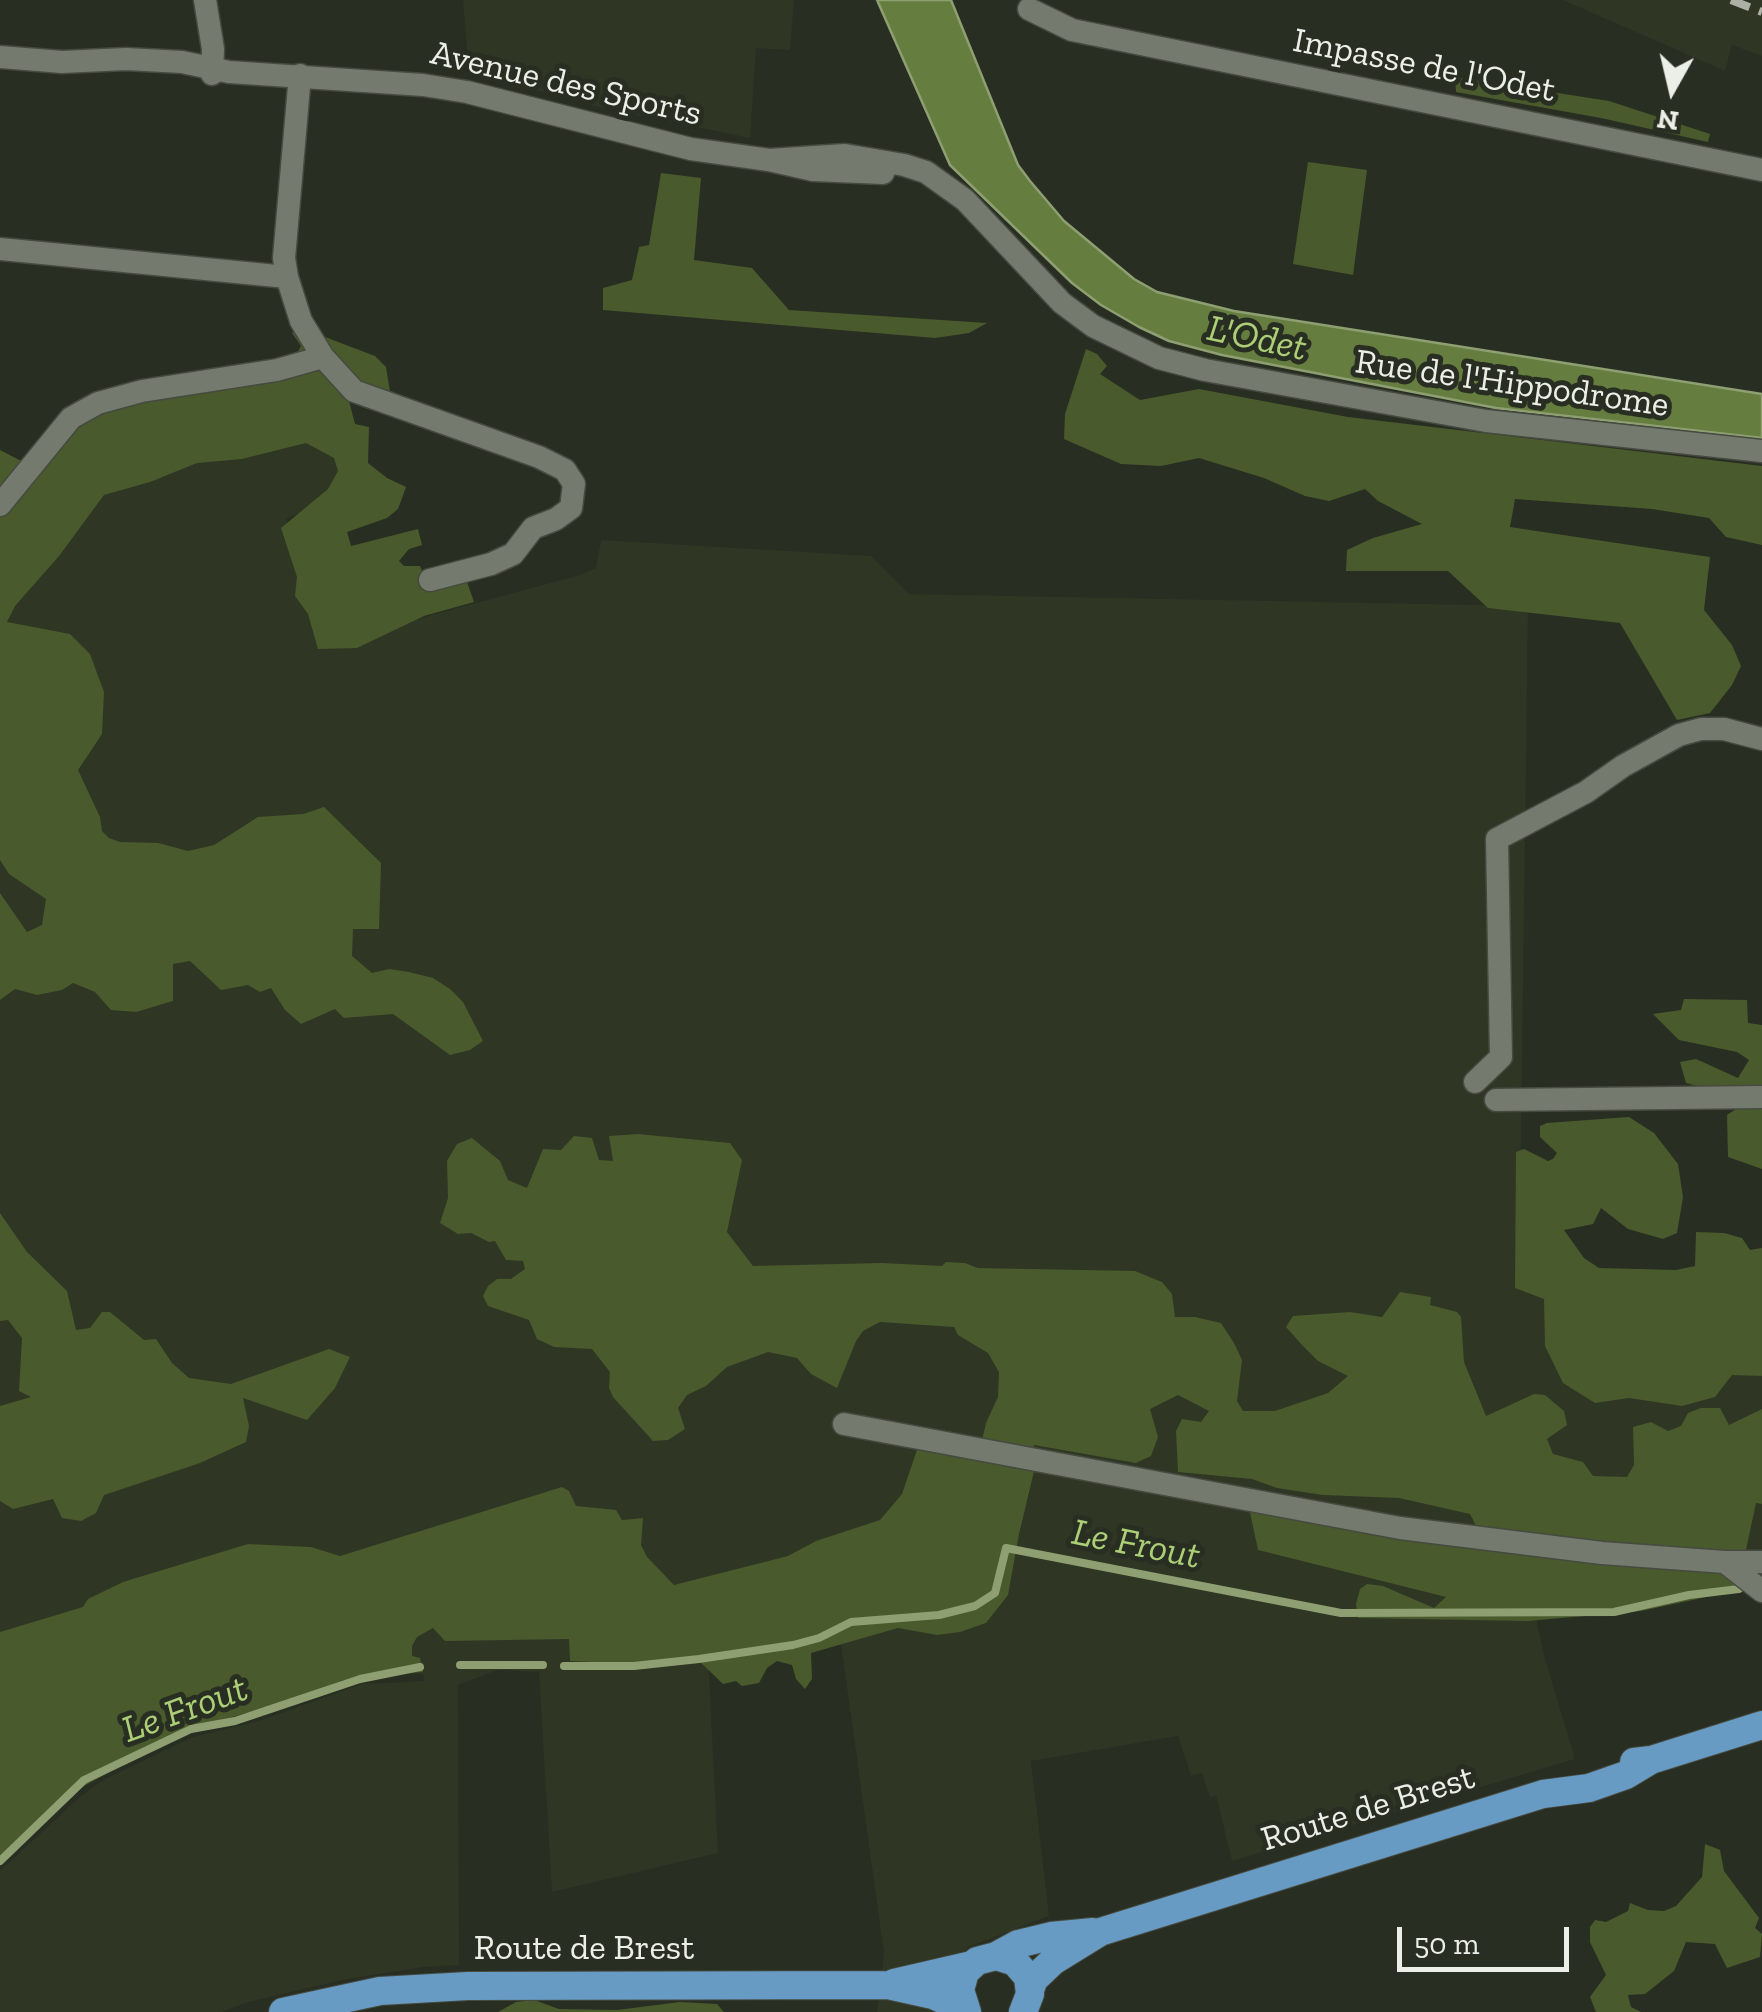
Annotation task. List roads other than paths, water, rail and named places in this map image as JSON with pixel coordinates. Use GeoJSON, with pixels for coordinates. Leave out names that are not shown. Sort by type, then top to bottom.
{"type":"FeatureCollection","features":[{"type":"Feature","properties":{"kind":"main road","name":"Route de Brest"},"geometry":{"type":"LineString","coordinates":[[888,1985],[984,1960],[1018,1944],[1051,1936],[1100,1932],[1543,1794],[1584,1774],[1651,1760],[1762,1725]]}},
{"type":"Feature","properties":{"kind":"main road","name":"Route de Brest"},"geometry":{"type":"LineString","coordinates":[[1027,2005],[1034,1979],[1053,1961],[1100,1932]]}},
{"type":"Feature","properties":{"kind":"main road"},"geometry":{"type":"LineString","coordinates":[[966,2011],[960,1990],[965,1972],[984,1960],[1015,1962],[1028,1977],[1027,2005]]}},
{"type":"Feature","properties":{"kind":"main road","name":"Route de Brest"},"geometry":{"type":"LineString","coordinates":[[283,2012],[349,1996],[443,1986],[888,1985],[933,1996],[966,2011]]}},
{"type":"Feature","properties":{"kind":"street"},"geometry":{"type":"LineString","coordinates":[[205,0],[218,71]]}},
{"type":"Feature","properties":{"kind":"street","name":"Impasse de l'Odet"},"geometry":{"type":"LineString","coordinates":[[1030,9],[1072,30],[1762,170]]}},
{"type":"Feature","properties":{"kind":"street","name":"Avenue des Sports"},"geometry":{"type":"LineString","coordinates":[[0,56],[62,62],[126,59],[218,71],[388,81],[467,92],[657,142],[769,160],[846,155],[914,168],[954,190],[1062,302],[1094,326],[1138,349]]}},
{"type":"Feature","properties":{"kind":"street"},"geometry":{"type":"LineString","coordinates":[[300,76],[284,258],[302,321],[322,357],[354,391],[539,457],[565,470],[574,484],[571,508],[533,528],[513,554],[430,580]]}},
{"type":"Feature","properties":{"kind":"street"},"geometry":{"type":"LineString","coordinates":[[0,249],[287,278]]}},
{"type":"Feature","properties":{"kind":"street","name":"Rue de l'Hippodrome"},"geometry":{"type":"LineString","coordinates":[[1138,349],[1205,370],[1440,414],[1582,434],[1762,452]]}},
{"type":"Feature","properties":{"kind":"street"},"geometry":{"type":"LineString","coordinates":[[0,505],[72,418],[98,403],[142,391],[246,376],[322,357]]}},
{"type":"Feature","properties":{"kind":"street"},"geometry":{"type":"LineString","coordinates":[[1475,1082],[1500,1058],[1497,839],[1586,792],[1679,735],[1701,729],[1724,729],[1762,738]]}},
{"type":"Feature","properties":{"kind":"street"},"geometry":{"type":"LineString","coordinates":[[1496,1100],[1762,1097]]}},
{"type":"Feature","properties":{"kind":"street"},"geometry":{"type":"LineString","coordinates":[[844,1424],[1400,1528],[1544,1547],[1762,1562]]}},
{"type":"Feature","properties":{"kind":"street"},"geometry":{"type":"LineString","coordinates":[[1725,1562],[1762,1591]]}},
{"type":"Feature","properties":{"kind":"water","name":"L'Odet"},"geometry":{"type":"Polygon","coordinates":[[[877,0],[951,0],[1018,165],[1064,221],[1134,279],[1157,292],[1234,311],[1762,394],[1762,438],[1496,408],[1222,355],[1169,341],[1139,327],[1072,283],[950,165],[877,0]]]}},
{"type":"Feature","properties":{"kind":"waterway","name":"Le Frout"},"geometry":{"type":"LineString","coordinates":[[564,1666],[634,1666],[699,1659],[793,1645],[819,1638],[851,1622],[939,1615],[975,1606],[995,1593],[1006,1548],[1341,1613],[1614,1612],[1689,1595],[1739,1589]]}},
{"type":"Feature","properties":{"kind":"waterway","name":"Le Frout"},"geometry":{"type":"LineString","coordinates":[[460,1665],[543,1665]]}},
{"type":"Feature","properties":{"kind":"waterway","name":"Le Frout"},"geometry":{"type":"LineString","coordinates":[[0,1861],[84,1780],[191,1729],[235,1721],[360,1679],[420,1667]]}},
{"type":"Feature","properties":{"kind":"railway"},"geometry":{"type":"LineString","coordinates":[[1731,0],[1762,12]]}}]}
